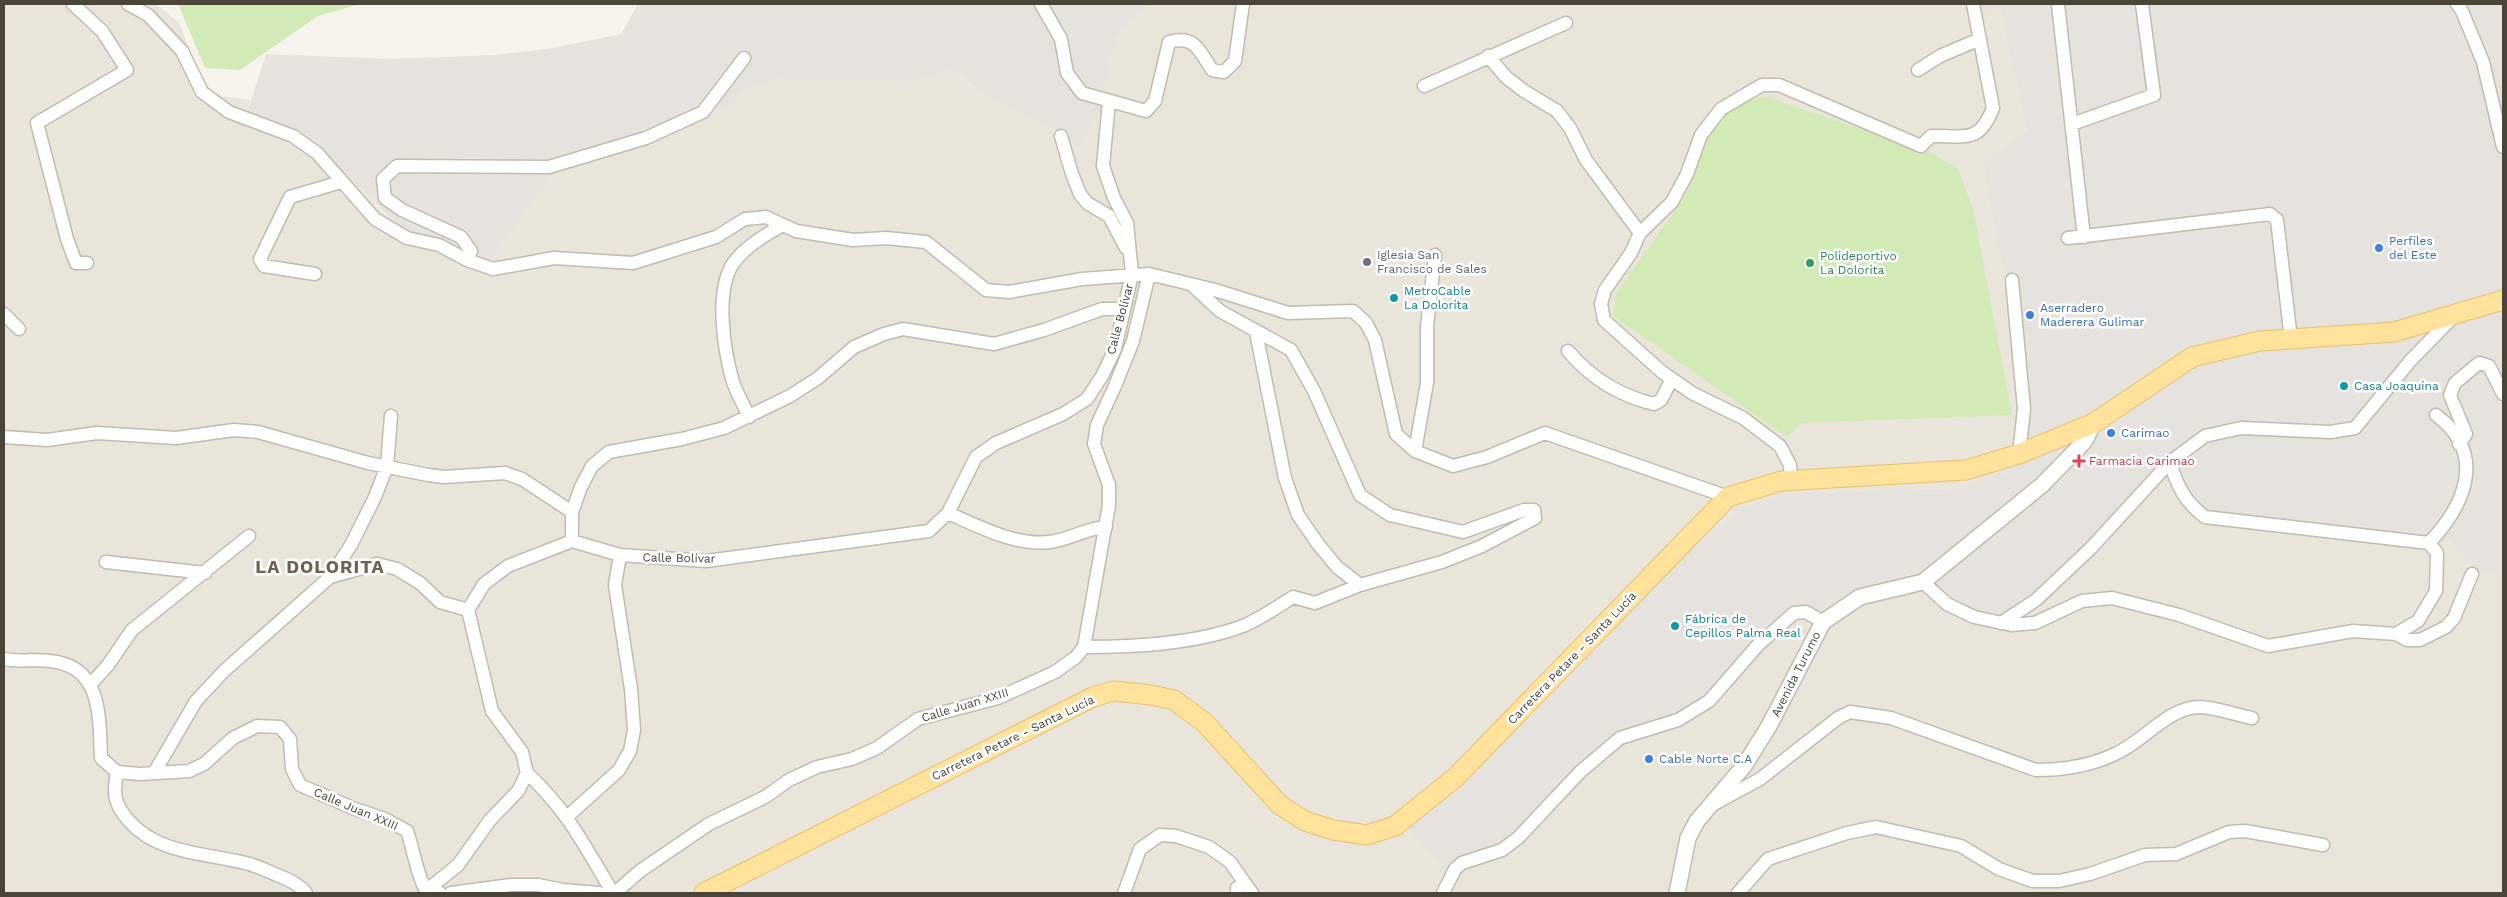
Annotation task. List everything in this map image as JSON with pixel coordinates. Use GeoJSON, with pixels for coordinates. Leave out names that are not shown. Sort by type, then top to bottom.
{"type":"FeatureCollection","features":[{"type":"Feature","properties":{"kind":"main road","name":"Carretera Petare - Santa Lucía"},"geometry":{"type":"LineString","coordinates":[[704,893],[1093,697],[1114,691],[1151,695],[1174,700],[1204,722],[1280,805],[1305,822],[1333,830],[1367,835],[1395,826],[1456,778],[1728,497],[1781,481],[1966,470],[2019,454],[2094,423],[2192,357],[2260,341],[2394,332],[2503,300]]}},
{"type":"Feature","properties":{"kind":"street"},"geometry":{"type":"LineString","coordinates":[[74,4],[102,31],[127,70],[37,123],[67,239],[76,263],[87,264]]}},
{"type":"Feature","properties":{"kind":"street"},"geometry":{"type":"LineString","coordinates":[[128,4],[148,15],[182,51],[202,92],[230,112],[293,136],[317,153],[375,219],[406,238],[439,245],[467,260],[493,269],[554,258],[632,263],[716,237],[745,219],[766,217],[796,230],[853,240],[886,238],[926,242],[986,290],[1009,292],[1082,279],[1149,274],[1191,284],[1288,313],[1353,311],[1366,323],[1375,340],[1396,434],[1415,451],[1453,466],[1487,458],[1545,433],[1728,497]]}},
{"type":"Feature","properties":{"kind":"street"},"geometry":{"type":"LineString","coordinates":[[1040,5],[1061,39],[1068,72],[1082,93],[1146,111],[1155,101],[1169,42],[1181,39],[1192,41],[1212,70],[1224,72],[1235,60],[1243,4]]}},
{"type":"Feature","properties":{"kind":"street"},"geometry":{"type":"LineString","coordinates":[[1791,481],[1790,465],[1780,446],[1742,418],[1692,393],[1672,379],[1604,320],[1601,304],[1605,290],[1631,253],[1640,233],[1672,202],[1687,174],[1701,135],[1721,109],[1762,85],[1779,85],[1921,146],[1931,136],[1968,137],[1979,131],[1993,108],[1973,4]]}},
{"type":"Feature","properties":{"kind":"street"},"geometry":{"type":"LineString","coordinates":[[2058,4],[2084,236]]}},
{"type":"Feature","properties":{"kind":"street"},"geometry":{"type":"LineString","coordinates":[[2072,124],[2154,95],[2142,4]]}},
{"type":"Feature","properties":{"kind":"street"},"geometry":{"type":"LineString","coordinates":[[2457,4],[2462,10],[2483,62],[2503,147]]}},
{"type":"Feature","properties":{"kind":"street"},"geometry":{"type":"LineString","coordinates":[[1424,86],[1566,23]]}},
{"type":"Feature","properties":{"kind":"street"},"geometry":{"type":"LineString","coordinates":[[1918,70],[1940,56],[1980,39]]}},
{"type":"Feature","properties":{"kind":"street"},"geometry":{"type":"LineString","coordinates":[[1488,56],[1506,77],[1524,91],[1557,111],[1570,128],[1586,160],[1640,233]]}},
{"type":"Feature","properties":{"kind":"street"},"geometry":{"type":"LineString","coordinates":[[467,260],[471,251],[461,237],[402,210],[386,198],[383,180],[397,166],[549,167],[646,138],[703,112],[744,58]]}},
{"type":"Feature","properties":{"kind":"street"},"geometry":{"type":"LineString","coordinates":[[1109,101],[1103,166],[1114,198],[1127,222],[1132,274]]}},
{"type":"Feature","properties":{"kind":"street"},"geometry":{"type":"LineString","coordinates":[[1061,136],[1080,194],[1087,203],[1109,216],[1129,252]]}},
{"type":"Feature","properties":{"kind":"street"},"geometry":{"type":"LineString","coordinates":[[315,274],[264,266],[260,259],[290,197],[341,182]]}},
{"type":"Feature","properties":{"kind":"street"},"geometry":{"type":"LineString","coordinates":[[2068,238],[2270,214],[2277,220],[2291,339]]}},
{"type":"Feature","properties":{"kind":"street"},"geometry":{"type":"LineString","coordinates":[[749,417],[733,382],[722,329],[725,283],[733,264],[751,246],[783,225]]}},
{"type":"Feature","properties":{"kind":"street"},"geometry":{"type":"LineString","coordinates":[[1415,451],[1427,383],[1427,326],[1435,255]]}},
{"type":"Feature","properties":{"kind":"street","name":"Calle Bolívar"},"geometry":{"type":"LineString","coordinates":[[572,541],[620,555],[706,561],[929,531],[948,513],[976,457],[996,443],[1063,414],[1087,399],[1102,376],[1115,349],[1132,274]]}},
{"type":"Feature","properties":{"kind":"street"},"geometry":{"type":"LineString","coordinates":[[1149,274],[1133,341],[1116,386],[1097,425],[1094,444],[1109,485],[1106,527],[1089,607],[1084,647],[1146,645],[1212,635],[1244,625],[1293,597],[1315,603],[1360,585],[1442,562],[1482,546],[1535,518],[1534,510],[1524,510],[1464,532],[1390,515],[1360,495],[1314,391],[1291,350],[1273,338],[1256,332],[1220,311],[1191,284]]}},
{"type":"Feature","properties":{"kind":"street"},"geometry":{"type":"LineString","coordinates":[[2012,280],[2024,409],[2019,454]]}},
{"type":"Feature","properties":{"kind":"street"},"geometry":{"type":"LineString","coordinates":[[614,893],[568,816],[551,796],[527,774],[522,752],[492,711],[468,610],[484,584],[508,566],[572,541],[572,512],[592,466],[609,452],[690,437],[724,428],[749,417],[818,378],[854,347],[884,334],[903,329],[994,344],[1044,330],[1102,309],[1123,309]]}},
{"type":"Feature","properties":{"kind":"street"},"geometry":{"type":"LineString","coordinates":[[4,314],[19,329]]}},
{"type":"Feature","properties":{"kind":"street"},"geometry":{"type":"LineString","coordinates":[[2001,623],[2036,600],[2091,548],[2170,462],[2205,436],[2241,428],[2330,432],[2355,428],[2411,360],[2457,314]]}},
{"type":"Feature","properties":{"kind":"street"},"geometry":{"type":"LineString","coordinates":[[1256,332],[1285,478],[1298,515],[1337,567],[1360,585]]}},
{"type":"Feature","properties":{"kind":"street"},"geometry":{"type":"LineString","coordinates":[[1568,351],[1584,370],[1635,400],[1654,404],[1661,400],[1672,379]]}},
{"type":"Feature","properties":{"kind":"street"},"geometry":{"type":"LineString","coordinates":[[2459,444],[2466,434],[2450,395],[2455,383],[2479,363],[2490,366],[2503,394]]}},
{"type":"Feature","properties":{"kind":"street"},"geometry":{"type":"LineString","coordinates":[[2429,543],[2445,526],[2465,489],[2466,460],[2448,424],[2436,415]]}},
{"type":"Feature","properties":{"kind":"street"},"geometry":{"type":"LineString","coordinates":[[154,774],[196,701],[224,670],[330,577],[352,545],[375,497],[387,466],[391,416]]}},
{"type":"Feature","properties":{"kind":"street","name":"Avenida Turumo"},"geometry":{"type":"LineString","coordinates":[[1677,893],[1688,838],[1697,821],[1744,766],[1769,726],[1823,622],[1860,597],[1923,582],[2042,485],[2080,447],[2094,423]]}},
{"type":"Feature","properties":{"kind":"street"},"geometry":{"type":"LineString","coordinates":[[4,437],[47,440],[97,433],[176,438],[234,430],[258,432],[387,466],[444,477],[505,472],[522,479],[572,512]]}},
{"type":"Feature","properties":{"kind":"street"},"geometry":{"type":"LineString","coordinates":[[2170,462],[2178,488],[2192,508],[2205,518],[2429,543],[2437,554],[2436,591],[2418,621],[2396,634]]}},
{"type":"Feature","properties":{"kind":"street"},"geometry":{"type":"LineString","coordinates":[[948,513],[1025,542],[1052,542],[1097,527],[1106,527]]}},
{"type":"Feature","properties":{"kind":"street"},"geometry":{"type":"LineString","coordinates":[[90,685],[108,665],[132,630],[249,536]]}},
{"type":"Feature","properties":{"kind":"street"},"geometry":{"type":"LineString","coordinates":[[568,816],[619,770],[630,751],[634,730],[631,689],[615,585],[620,555]]}},
{"type":"Feature","properties":{"kind":"street"},"geometry":{"type":"LineString","coordinates":[[106,562],[205,572]]}},
{"type":"Feature","properties":{"kind":"street"},"geometry":{"type":"LineString","coordinates":[[330,577],[377,564],[390,567],[420,583],[440,602],[468,610]]}},
{"type":"Feature","properties":{"kind":"street"},"geometry":{"type":"LineString","coordinates":[[1923,582],[1947,604],[1974,617],[2001,623],[2012,625],[2035,623],[2082,601],[2112,598],[2180,615],[2268,646],[2353,631],[2396,634],[2407,640],[2420,640],[2446,627],[2454,618],[2472,574]]}},
{"type":"Feature","properties":{"kind":"street"},"geometry":{"type":"LineString","coordinates":[[1444,893],[1455,869],[1462,863],[1502,850],[1510,844],[1580,772],[1620,738],[1678,720],[1709,701],[1758,645],[1794,613],[1806,612],[1823,622]]}},
{"type":"Feature","properties":{"kind":"street","name":"Calle Juan XXIII"},"geometry":{"type":"LineString","coordinates":[[614,893],[640,871],[709,824],[765,797],[789,780],[817,767],[852,759],[877,748],[918,719],[998,698],[1054,672],[1076,657],[1084,647]]}},
{"type":"Feature","properties":{"kind":"street"},"geometry":{"type":"LineString","coordinates":[[4,659],[22,662],[51,661],[72,668],[86,677],[95,694],[99,716],[101,758],[117,772],[114,790],[118,809],[139,832],[177,850],[247,863],[289,880],[302,888],[306,893]]}},
{"type":"Feature","properties":{"kind":"street"},"geometry":{"type":"LineString","coordinates":[[1712,805],[1760,779],[1838,718],[1850,712],[1891,718],[2036,770],[2058,770],[2085,765],[2118,753],[2177,713],[2199,707],[2252,718]]}},
{"type":"Feature","properties":{"kind":"street","name":"Calle Juan XXIII"},"geometry":{"type":"LineString","coordinates":[[117,772],[154,774],[189,771],[204,764],[234,738],[257,726],[280,727],[290,739],[292,769],[300,785],[355,809],[385,819],[407,831],[415,853],[418,875],[426,890]]}},
{"type":"Feature","properties":{"kind":"street"},"geometry":{"type":"LineString","coordinates":[[426,890],[458,866],[490,820],[518,791],[527,774]]}},
{"type":"Feature","properties":{"kind":"street"},"geometry":{"type":"LineString","coordinates":[[1738,893],[1768,859],[1847,833],[1876,827],[1961,846],[1999,869],[2033,880],[2059,881],[2090,874],[2145,855],[2176,854],[2229,832],[2244,831],[2323,845]]}},
{"type":"Feature","properties":{"kind":"street"},"geometry":{"type":"LineString","coordinates":[[1124,893],[1140,849],[1160,835],[1176,836],[1209,847],[1230,862],[1241,888],[1252,893]]}},
{"type":"Feature","properties":{"kind":"street"},"geometry":{"type":"LineString","coordinates":[[451,893],[538,885],[563,890],[599,893]]}},
{"type":"Feature","properties":{"kind":"street"},"geometry":{"type":"LineString","coordinates":[[426,890],[440,893]]}},
{"type":"Feature","properties":{"kind":"shaded area"},"geometry":{"type":"Polygon","coordinates":[[[4,4],[156,4],[179,23],[196,68],[206,85],[213,91],[221,96],[250,100],[247,113],[282,124],[303,134],[400,227],[429,238],[549,161],[711,95],[725,109],[743,92],[765,82],[782,79],[861,79],[904,83],[946,71],[958,74],[990,98],[1070,139],[1079,151],[1101,108],[1110,54],[1118,37],[1151,4],[1974,4],[1977,11],[2000,7],[2027,132],[1983,162],[1997,244],[2025,345],[2026,382],[2015,449],[2016,469],[1956,488],[1804,492],[1783,495],[1761,500],[1734,514],[1697,544],[1666,575],[1464,786],[1408,828],[1587,763],[1758,659],[1798,624],[1816,615],[1842,597],[1872,586],[2088,552],[2134,492],[2158,467],[2357,530],[2425,532],[2438,528],[2470,565],[2503,579],[2503,893],[4,893],[4,4]]]}},
{"type":"Feature","properties":{"kind":"shaded area"},"geometry":{"type":"Polygon","coordinates":[[[638,4],[1151,4],[1118,37],[1110,54],[1101,108],[1079,151],[1070,139],[990,98],[958,74],[946,71],[904,83],[861,79],[782,79],[765,82],[743,92],[725,110],[711,95],[692,113],[665,127],[549,161],[549,179],[488,262],[400,227],[303,134],[282,124],[247,113],[266,54],[390,59],[492,55],[553,48],[621,34],[638,4]]]}},
{"type":"Feature","properties":{"kind":"shaded area"},"geometry":{"type":"Polygon","coordinates":[[[1974,4],[2503,4],[2503,579],[2470,565],[2438,528],[2425,532],[2357,530],[2220,515],[2194,503],[2179,477],[2158,467],[2134,492],[2088,552],[2010,616],[1998,617],[1978,612],[1936,593],[1895,582],[1872,586],[1842,597],[1816,615],[1798,624],[1720,695],[1701,708],[1623,737],[1526,831],[1478,857],[1452,877],[1408,828],[1464,786],[1666,575],[1697,544],[1734,514],[1761,500],[1783,495],[1804,492],[1956,488],[2016,469],[2015,449],[2026,382],[2025,345],[1997,244],[1983,162],[2027,131],[2000,8],[1976,11],[1974,4]]]}},
{"type":"Feature","properties":{"kind":"green space"},"geometry":{"type":"Polygon","coordinates":[[[178,4],[360,4],[318,16],[240,70],[205,68],[178,4]]]}},
{"type":"Feature","properties":{"kind":"green space","name":"Polideportivo La Dolorita"},"geometry":{"type":"Polygon","coordinates":[[[1764,96],[1932,153],[1958,169],[1973,209],[2012,415],[1802,423],[1787,437],[1613,316],[1616,294],[1686,195],[1719,112],[1764,96]]]}},
{"type":"Feature","properties":{"kind":"place","name":"Perfiles del Este"},"geometry":{"type":"Point","coordinates":[2379,248]}},
{"type":"Feature","properties":{"kind":"place","name":"Iglesia San Francisco de Sales"},"geometry":{"type":"Point","coordinates":[1367,262]}},
{"type":"Feature","properties":{"kind":"place","name":"Polideportivo La Dolorita"},"geometry":{"type":"Point","coordinates":[1810,263]}},
{"type":"Feature","properties":{"kind":"place","name":"MetroCable La Dolorita"},"geometry":{"type":"Point","coordinates":[1394,298]}},
{"type":"Feature","properties":{"kind":"place","name":"Aserradero Maderera Gulimar"},"geometry":{"type":"Point","coordinates":[2030,315]}},
{"type":"Feature","properties":{"kind":"place","name":"Casa Joaquina"},"geometry":{"type":"Point","coordinates":[2344,386]}},
{"type":"Feature","properties":{"kind":"place","name":"Carimao"},"geometry":{"type":"Point","coordinates":[2111,433]}},
{"type":"Feature","properties":{"kind":"place","name":"Farmacia Carimao"},"geometry":{"type":"Point","coordinates":[2079,461]}},
{"type":"Feature","properties":{"kind":"place","name":"Fábrica de Cepillos Palma Real"},"geometry":{"type":"Point","coordinates":[1675,626]}},
{"type":"Feature","properties":{"kind":"place","name":"Cable Norte C.A"},"geometry":{"type":"Point","coordinates":[1649,759]}},
{"type":"Feature","properties":{"kind":"district","name":"LA DOLORITA"},"geometry":{"type":"Point","coordinates":[320,567]}}]}
